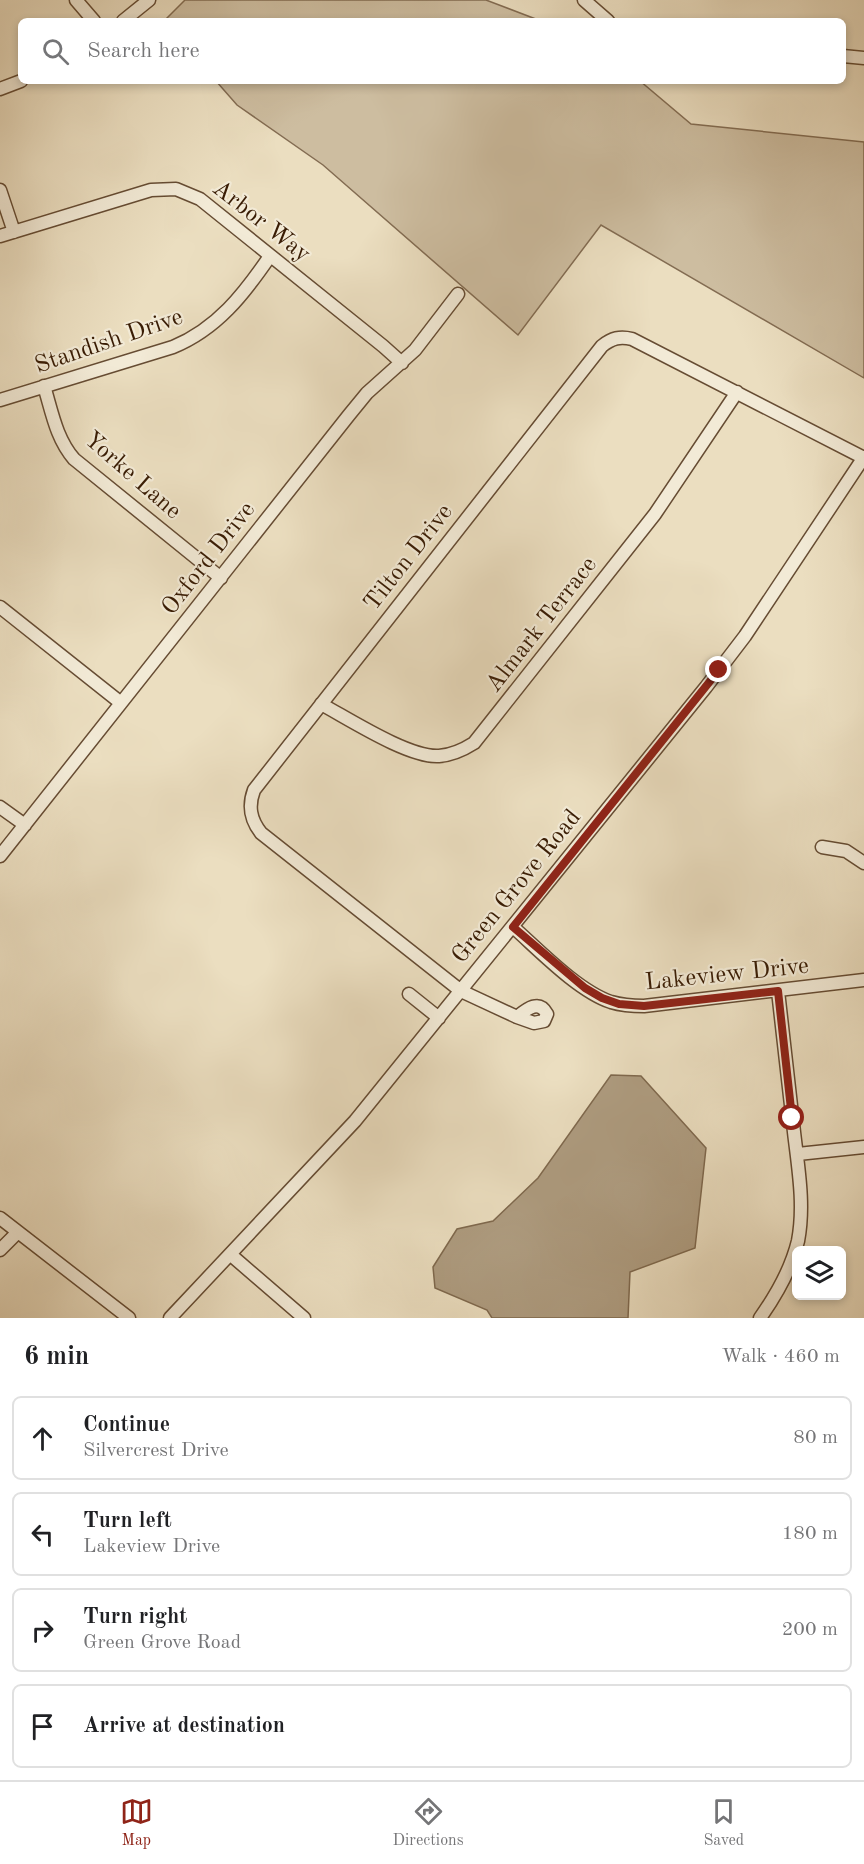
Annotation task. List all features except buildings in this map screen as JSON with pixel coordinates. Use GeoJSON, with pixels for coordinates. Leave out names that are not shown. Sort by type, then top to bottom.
{"type":"FeatureCollection","features":[{"type":"Feature","properties":{"kind":"street"},"geometry":{"type":"LineString","coordinates":[[76,0],[91,18]]}},
{"type":"Feature","properties":{"kind":"street"},"geometry":{"type":"LineString","coordinates":[[127,18],[149,0]]}},
{"type":"Feature","properties":{"kind":"street"},"geometry":{"type":"LineString","coordinates":[[584,0],[605,18]]}},
{"type":"Feature","properties":{"kind":"street"},"geometry":{"type":"LineString","coordinates":[[846,56],[864,58]]}},
{"type":"Feature","properties":{"kind":"street"},"geometry":{"type":"LineString","coordinates":[[0,89],[18,82]]}},
{"type":"Feature","properties":{"kind":"street","name":"Arbor Way"},"geometry":{"type":"LineString","coordinates":[[0,236],[151,190],[176,189],[200,198],[402,363]]}},
{"type":"Feature","properties":{"kind":"street"},"geometry":{"type":"LineString","coordinates":[[0,190],[14,232]]}},
{"type":"Feature","properties":{"kind":"street","name":"Standish Drive"},"geometry":{"type":"LineString","coordinates":[[0,400],[173,347],[197,336],[230,309],[270,256]]}},
{"type":"Feature","properties":{"kind":"street","name":"Oxford Drive"},"geometry":{"type":"LineString","coordinates":[[0,856],[349,415],[368,393],[415,350],[458,294]]}},
{"type":"Feature","properties":{"kind":"street","name":"Tilton Drive"},"geometry":{"type":"LineString","coordinates":[[517,1017],[461,991],[261,833],[255,825],[250,808],[254,790],[602,346],[610,340],[632,339],[864,458]]}},
{"type":"Feature","properties":{"kind":"street","name":"Yorke Lane"},"geometry":{"type":"LineString","coordinates":[[44,387],[58,432],[74,459],[221,578]]}},
{"type":"Feature","properties":{"kind":"street","name":"Almark Terrace"},"geometry":{"type":"LineString","coordinates":[[321,704],[417,753],[438,756],[452,754],[474,743],[655,514],[737,392]]}},
{"type":"Feature","properties":{"kind":"street","name":"Green Grove Road"},"geometry":{"type":"LineString","coordinates":[[170,1318],[355,1121],[513,927],[745,636],[864,458]]}},
{"type":"Feature","properties":{"kind":"street"},"geometry":{"type":"LineString","coordinates":[[0,607],[121,703]]}},
{"type":"Feature","properties":{"kind":"street"},"geometry":{"type":"LineString","coordinates":[[0,807],[25,825]]}},
{"type":"Feature","properties":{"kind":"street"},"geometry":{"type":"LineString","coordinates":[[822,847],[846,851],[864,863]]}},
{"type":"Feature","properties":{"kind":"street","name":"Lakeview Drive"},"geometry":{"type":"LineString","coordinates":[[513,927],[585,988],[602,998],[619,1004],[644,1006],[864,980]]}},
{"type":"Feature","properties":{"kind":"street"},"geometry":{"type":"LineString","coordinates":[[760,1318],[782,1286],[798,1241],[801,1202],[798,1154],[778,991]]}},
{"type":"Feature","properties":{"kind":"street"},"geometry":{"type":"LineString","coordinates":[[409,994],[439,1018]]}},
{"type":"Feature","properties":{"kind":"street"},"geometry":{"type":"LineString","coordinates":[[798,1154],[864,1147]]}},
{"type":"Feature","properties":{"kind":"street"},"geometry":{"type":"LineString","coordinates":[[0,1218],[129,1318]]}},
{"type":"Feature","properties":{"kind":"street"},"geometry":{"type":"LineString","coordinates":[[0,1250],[18,1232]]}},
{"type":"Feature","properties":{"kind":"street"},"geometry":{"type":"LineString","coordinates":[[231,1254],[304,1318]]}},
{"type":"Feature","properties":{"kind":"shaded area"},"geometry":{"type":"Polygon","coordinates":[[[185,0],[486,0],[533,18],[167,18],[185,0]]]}},
{"type":"Feature","properties":{"kind":"shaded area"},"geometry":{"type":"Polygon","coordinates":[[[219,84],[644,84],[691,124],[864,142],[864,378],[601,225],[518,335],[323,165],[237,105],[219,84]]]}},
{"type":"Feature","properties":{"kind":"shaded area"},"geometry":{"type":"Polygon","coordinates":[[[611,1075],[641,1076],[706,1148],[695,1248],[630,1272],[628,1318],[492,1318],[487,1310],[435,1288],[433,1267],[457,1229],[493,1221],[538,1178],[611,1075]]]}},
{"type":"Feature","properties":{"kind":"route"},"geometry":{"type":"LineString","coordinates":[[719,670],[513,927],[585,988],[610,1002],[644,1006],[778,991],[792,1118]]}}]}
